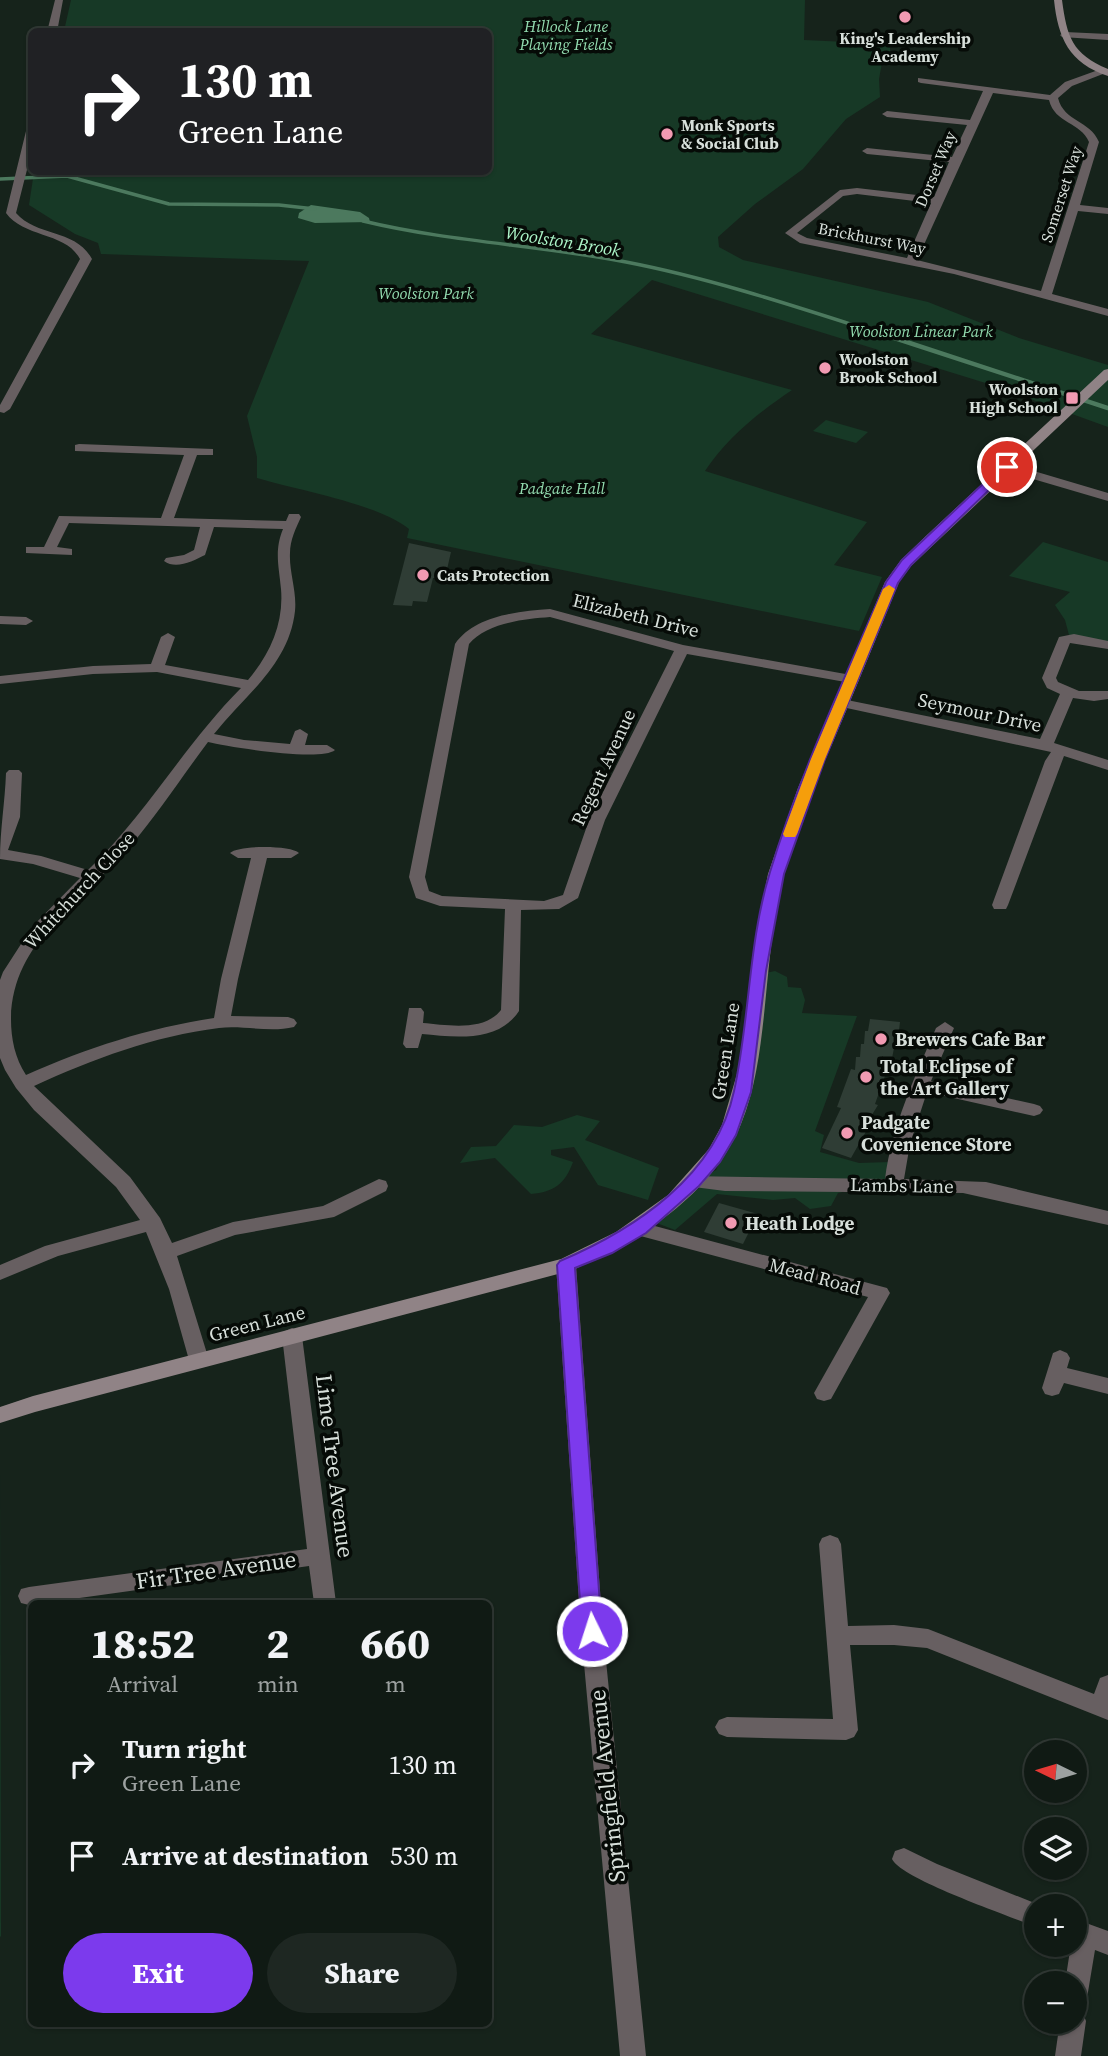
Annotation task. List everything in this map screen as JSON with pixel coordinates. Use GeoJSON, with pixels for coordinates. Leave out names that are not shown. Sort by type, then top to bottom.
{"type":"FeatureCollection","features":[{"type":"Feature","properties":{"kind":"street"},"geometry":{"type":"LineString","coordinates":[[53,28],[59,0]]}},
{"type":"Feature","properties":{"kind":"street"},"geometry":{"type":"LineString","coordinates":[[1058,0],[1065,35],[1075,57],[1106,72]]}},
{"type":"Feature","properties":{"kind":"street"},"geometry":{"type":"LineString","coordinates":[[1065,35],[1108,37]]}},
{"type":"Feature","properties":{"kind":"street"},"geometry":{"type":"LineString","coordinates":[[922,80],[1053,98],[1056,92],[1075,81],[1106,72]]}},
{"type":"Feature","properties":{"kind":"street","name":"Dorset Way"},"geometry":{"type":"LineString","coordinates":[[911,262],[989,90]]}},
{"type":"Feature","properties":{"kind":"street","name":"Somerset Way"},"geometry":{"type":"LineString","coordinates":[[1046,295],[1072,207],[1100,140],[1062,118],[1053,98]]}},
{"type":"Feature","properties":{"kind":"street"},"geometry":{"type":"LineString","coordinates":[[887,115],[972,123]]}},
{"type":"Feature","properties":{"kind":"street"},"geometry":{"type":"LineString","coordinates":[[4,409],[86,259],[84,252],[77,247],[26,226],[12,217],[28,143]]}},
{"type":"Feature","properties":{"kind":"street"},"geometry":{"type":"LineString","coordinates":[[867,151],[955,160]]}},
{"type":"Feature","properties":{"kind":"street","name":"Brickhurst Way"},"geometry":{"type":"LineString","coordinates":[[938,201],[857,191],[840,193],[791,230],[791,235],[798,239],[911,262],[1046,295],[1108,313]]}},
{"type":"Feature","properties":{"kind":"street"},"geometry":{"type":"LineString","coordinates":[[1072,207],[1108,211]]}},
{"type":"Feature","properties":{"kind":"street","name":"Green Lane"},"geometry":{"type":"LineString","coordinates":[[0,1415],[199,1360],[566,1265],[606,1248],[640,1229],[693,1181],[714,1158],[736,1114],[743,1092],[759,971],[776,874],[818,759],[892,582],[899,572],[1007,467],[1108,373]]}},
{"type":"Feature","properties":{"kind":"street"},"geometry":{"type":"LineString","coordinates":[[79,448],[209,452]]}},
{"type":"Feature","properties":{"kind":"street"},"geometry":{"type":"LineString","coordinates":[[166,522],[192,452]]}},
{"type":"Feature","properties":{"kind":"street"},"geometry":{"type":"LineString","coordinates":[[1007,467],[1108,496]]}},
{"type":"Feature","properties":{"kind":"street"},"geometry":{"type":"LineString","coordinates":[[49,551],[67,514],[208,523],[200,552],[187,559],[171,561]]}},
{"type":"Feature","properties":{"kind":"street","name":"Whitchurch Close"},"geometry":{"type":"LineString","coordinates":[[199,1360],[168,1252],[153,1223],[122,1180],[102,1158],[47,1112],[22,1084],[11,1067],[1,1027],[8,978],[23,949],[141,824],[204,737],[251,685],[276,650],[284,629],[289,601],[283,548],[292,521],[208,523]]}},
{"type":"Feature","properties":{"kind":"street"},"geometry":{"type":"LineString","coordinates":[[31,550],[67,552]]}},
{"type":"Feature","properties":{"kind":"street","name":"Elizabeth Drive"},"geometry":{"type":"LineString","coordinates":[[513,905],[440,901],[422,894],[417,877],[462,644],[467,637],[483,627],[524,615],[550,614],[682,649],[851,679]]}},
{"type":"Feature","properties":{"kind":"street"},"geometry":{"type":"LineString","coordinates":[[0,620],[26,621]]}},
{"type":"Feature","properties":{"kind":"street"},"geometry":{"type":"LineString","coordinates":[[157,668],[168,637]]}},
{"type":"Feature","properties":{"kind":"street"},"geometry":{"type":"LineString","coordinates":[[1108,645],[1074,638],[1061,642],[1049,682],[1057,689],[1068,692],[1095,697],[1108,695]]}},
{"type":"Feature","properties":{"kind":"street","name":"Regent Avenue"},"geometry":{"type":"LineString","coordinates":[[513,905],[552,906],[565,902],[573,894],[597,820],[682,649]]}},
{"type":"Feature","properties":{"kind":"street"},"geometry":{"type":"LineString","coordinates":[[0,680],[93,670],[157,668],[251,685]]}},
{"type":"Feature","properties":{"kind":"street"},"geometry":{"type":"LineString","coordinates":[[1000,905],[1053,761],[1053,747],[1068,692]]}},
{"type":"Feature","properties":{"kind":"street","name":"Seymour Drive"},"geometry":{"type":"LineString","coordinates":[[842,703],[1053,747],[1108,765]]}},
{"type":"Feature","properties":{"kind":"street"},"geometry":{"type":"LineString","coordinates":[[204,737],[244,746],[298,741],[327,750]]}},
{"type":"Feature","properties":{"kind":"street"},"geometry":{"type":"LineString","coordinates":[[14,773],[12,817],[0,853],[35,859],[92,877]]}},
{"type":"Feature","properties":{"kind":"street"},"geometry":{"type":"LineString","coordinates":[[238,853],[291,853]]}},
{"type":"Feature","properties":{"kind":"street"},"geometry":{"type":"LineString","coordinates":[[222,1022],[233,955],[253,896],[260,854]]}},
{"type":"Feature","properties":{"kind":"street"},"geometry":{"type":"LineString","coordinates":[[414,1028],[482,1029],[500,1023],[507,1017],[510,1011],[513,905]]}},
{"type":"Feature","properties":{"kind":"street"},"geometry":{"type":"LineString","coordinates":[[22,1084],[87,1055],[132,1039],[177,1028],[222,1022],[288,1023]]}},
{"type":"Feature","properties":{"kind":"street"},"geometry":{"type":"LineString","coordinates":[[894,1185],[897,1155],[921,1085],[945,1028]]}},
{"type":"Feature","properties":{"kind":"street"},"geometry":{"type":"LineString","coordinates":[[921,1085],[1034,1110]]}},
{"type":"Feature","properties":{"kind":"street","name":"Lambs Lane"},"geometry":{"type":"LineString","coordinates":[[693,1181],[725,1184],[894,1185],[986,1189],[1108,1218]]}},
{"type":"Feature","properties":{"kind":"street"},"geometry":{"type":"LineString","coordinates":[[168,1252],[233,1229],[327,1212],[346,1193],[379,1186]]}},
{"type":"Feature","properties":{"kind":"street"},"geometry":{"type":"LineString","coordinates":[[0,1273],[52,1251],[153,1223]]}},
{"type":"Feature","properties":{"kind":"street","name":"Mead Road"},"geometry":{"type":"LineString","coordinates":[[640,1229],[880,1293],[824,1393]]}},
{"type":"Feature","properties":{"kind":"street","name":"Springfield Avenue"},"geometry":{"type":"LineString","coordinates":[[566,1265],[592,1631],[633,2056]]}},
{"type":"Feature","properties":{"kind":"street","name":"Lime Tree Avenue"},"geometry":{"type":"LineString","coordinates":[[292,1336],[325,1600]]}},
{"type":"Feature","properties":{"kind":"street"},"geometry":{"type":"LineString","coordinates":[[1056,1373],[1108,1386]]}},
{"type":"Feature","properties":{"kind":"street"},"geometry":{"type":"LineString","coordinates":[[727,1727],[846,1730],[831,1544]]}},
{"type":"Feature","properties":{"kind":"street","name":"Fir Tree Avenue"},"geometry":{"type":"LineString","coordinates":[[29,1596],[320,1556]]}},
{"type":"Feature","properties":{"kind":"street"},"geometry":{"type":"LineString","coordinates":[[839,1636],[894,1635],[928,1639],[1106,1701]]}},
{"type":"Feature","properties":{"kind":"street"},"geometry":{"type":"LineString","coordinates":[[904,1859],[928,1872],[1024,1910]]}},
{"type":"Feature","properties":{"kind":"street"},"geometry":{"type":"LineString","coordinates":[[1082,1971],[1089,1936]]}},
{"type":"Feature","properties":{"kind":"street"},"geometry":{"type":"LineString","coordinates":[[1068,2056],[1071,2034]]}},
{"type":"Feature","properties":{"kind":"green space"},"geometry":{"type":"Polygon","coordinates":[[[71,0],[805,0],[804,40],[890,44],[890,53],[883,57],[879,79],[880,97],[846,119],[803,169],[755,204],[718,237],[719,247],[743,260],[928,302],[1019,338],[1108,365],[1108,427],[992,385],[652,280],[591,334],[792,390],[744,426],[705,471],[867,522],[834,565],[882,577],[859,631],[407,538],[409,529],[378,512],[257,478],[257,457],[247,416],[309,261],[101,254],[98,243],[75,234],[29,205],[34,175],[492,175],[492,28],[65,28],[71,0]]]}},
{"type":"Feature","properties":{"kind":"green space"},"geometry":{"type":"Polygon","coordinates":[[[826,420],[868,432],[856,443],[813,431],[826,420]]]}},
{"type":"Feature","properties":{"kind":"green space"},"geometry":{"type":"Polygon","coordinates":[[[1043,542],[1108,562],[1108,642],[1069,635],[1065,620],[1055,605],[1070,592],[1009,576],[1043,542]]]}},
{"type":"Feature","properties":{"kind":"green space"},"geometry":{"type":"Polygon","coordinates":[[[775,971],[787,977],[788,987],[801,988],[805,1000],[802,1013],[857,1016],[815,1131],[824,1135],[820,1152],[859,1163],[890,1162],[888,1182],[838,1193],[831,1206],[810,1209],[795,1198],[773,1200],[717,1194],[675,1230],[654,1222],[683,1186],[716,1170],[737,1122],[754,1030],[756,975],[775,971]]]}},
{"type":"Feature","properties":{"kind":"green space"},"geometry":{"type":"Polygon","coordinates":[[[577,1115],[600,1121],[585,1140],[659,1168],[648,1200],[598,1185],[574,1147],[551,1150],[551,1155],[573,1162],[558,1186],[539,1193],[531,1194],[495,1158],[460,1163],[471,1147],[496,1146],[514,1125],[542,1127],[577,1115]]]}},
{"type":"Feature","properties":{"kind":"green space"},"geometry":{"type":"Polygon","coordinates":[[[0,1459],[1,1936],[0,1937],[0,1459]]]}},
{"type":"Feature","properties":{"kind":"shaded area"},"geometry":{"type":"Polygon","coordinates":[[[311,205],[360,212],[369,218],[370,222],[315,223],[298,218],[299,213],[311,205]]]}},
{"type":"Feature","properties":{"kind":"building","name":"Cats Protection"},"geometry":{"type":"Polygon","coordinates":[[[409,543],[451,552],[445,578],[433,578],[427,602],[413,601],[412,606],[393,605],[409,543]]]}},
{"type":"Feature","properties":{"kind":"building"},"geometry":{"type":"Polygon","coordinates":[[[870,1019],[900,1022],[897,1048],[894,1048],[889,1074],[886,1073],[875,1104],[878,1105],[870,1118],[873,1119],[851,1158],[822,1148],[841,1108],[837,1107],[851,1069],[855,1070],[856,1057],[860,1057],[861,1044],[864,1044],[870,1019]]]}},
{"type":"Feature","properties":{"kind":"building","name":"Heath Lodge"},"geometry":{"type":"Polygon","coordinates":[[[719,1203],[758,1214],[743,1244],[704,1232],[719,1203]]]}},
{"type":"Feature","properties":{"kind":"waterway","name":"Woolston Brook"},"geometry":{"type":"LineString","coordinates":[[0,179],[67,176],[169,204],[279,205],[315,209]]}},
{"type":"Feature","properties":{"kind":"waterway","name":"Woolston Brook"},"geometry":{"type":"LineString","coordinates":[[363,221],[429,234],[593,256],[657,268],[750,293],[872,331]]}},
{"type":"Feature","properties":{"kind":"waterway","name":"Woolston Brook"},"geometry":{"type":"LineString","coordinates":[[867,329],[1108,408]]}},
{"type":"Feature","properties":{"kind":"slow traffic"},"geometry":{"type":"LineString","coordinates":[[790,834],[818,759],[889,589]]}},
{"type":"Feature","properties":{"kind":"place","name":"King's Leadership Academy"},"geometry":{"type":"Point","coordinates":[905,17]}},
{"type":"Feature","properties":{"kind":"place","name":"Monk Sports & Social Club"},"geometry":{"type":"Point","coordinates":[667,134]}},
{"type":"Feature","properties":{"kind":"place","name":"Woolston Brook School"},"geometry":{"type":"Point","coordinates":[825,368]}},
{"type":"Feature","properties":{"kind":"place","name":"Woolston High School"},"geometry":{"type":"Point","coordinates":[1072,398]}},
{"type":"Feature","properties":{"kind":"place","name":"Cats Protection"},"geometry":{"type":"Point","coordinates":[423,575]}},
{"type":"Feature","properties":{"kind":"place","name":"Brewers Cafe Bar"},"geometry":{"type":"Point","coordinates":[881,1039]}},
{"type":"Feature","properties":{"kind":"place","name":"Total Eclipse of the Art Gallery"},"geometry":{"type":"Point","coordinates":[866,1077]}},
{"type":"Feature","properties":{"kind":"place","name":"Padgate Covenience Store"},"geometry":{"type":"Point","coordinates":[847,1133]}},
{"type":"Feature","properties":{"kind":"place","name":"Heath Lodge"},"geometry":{"type":"Point","coordinates":[731,1223]}},
{"type":"Feature","properties":{"kind":"route"},"geometry":{"type":"LineString","coordinates":[[592,1631],[566,1265],[606,1248],[640,1229],[693,1181],[714,1158],[728,1135],[743,1092],[759,971],[776,874],[851,679],[892,582],[906,563],[1007,467]]}},
{"type":"Feature","properties":{"kind":"park label","name":"Hillock Lane Playing Fields"},"geometry":{"type":"Point","coordinates":[566,35]}},
{"type":"Feature","properties":{"kind":"park label","name":"Woolston Park"},"geometry":{"type":"Point","coordinates":[426,293]}},
{"type":"Feature","properties":{"kind":"park label","name":"Woolston Linear Park"},"geometry":{"type":"Point","coordinates":[921,331]}},
{"type":"Feature","properties":{"kind":"park label","name":"Padgate Hall"},"geometry":{"type":"Point","coordinates":[562,488]}}]}
